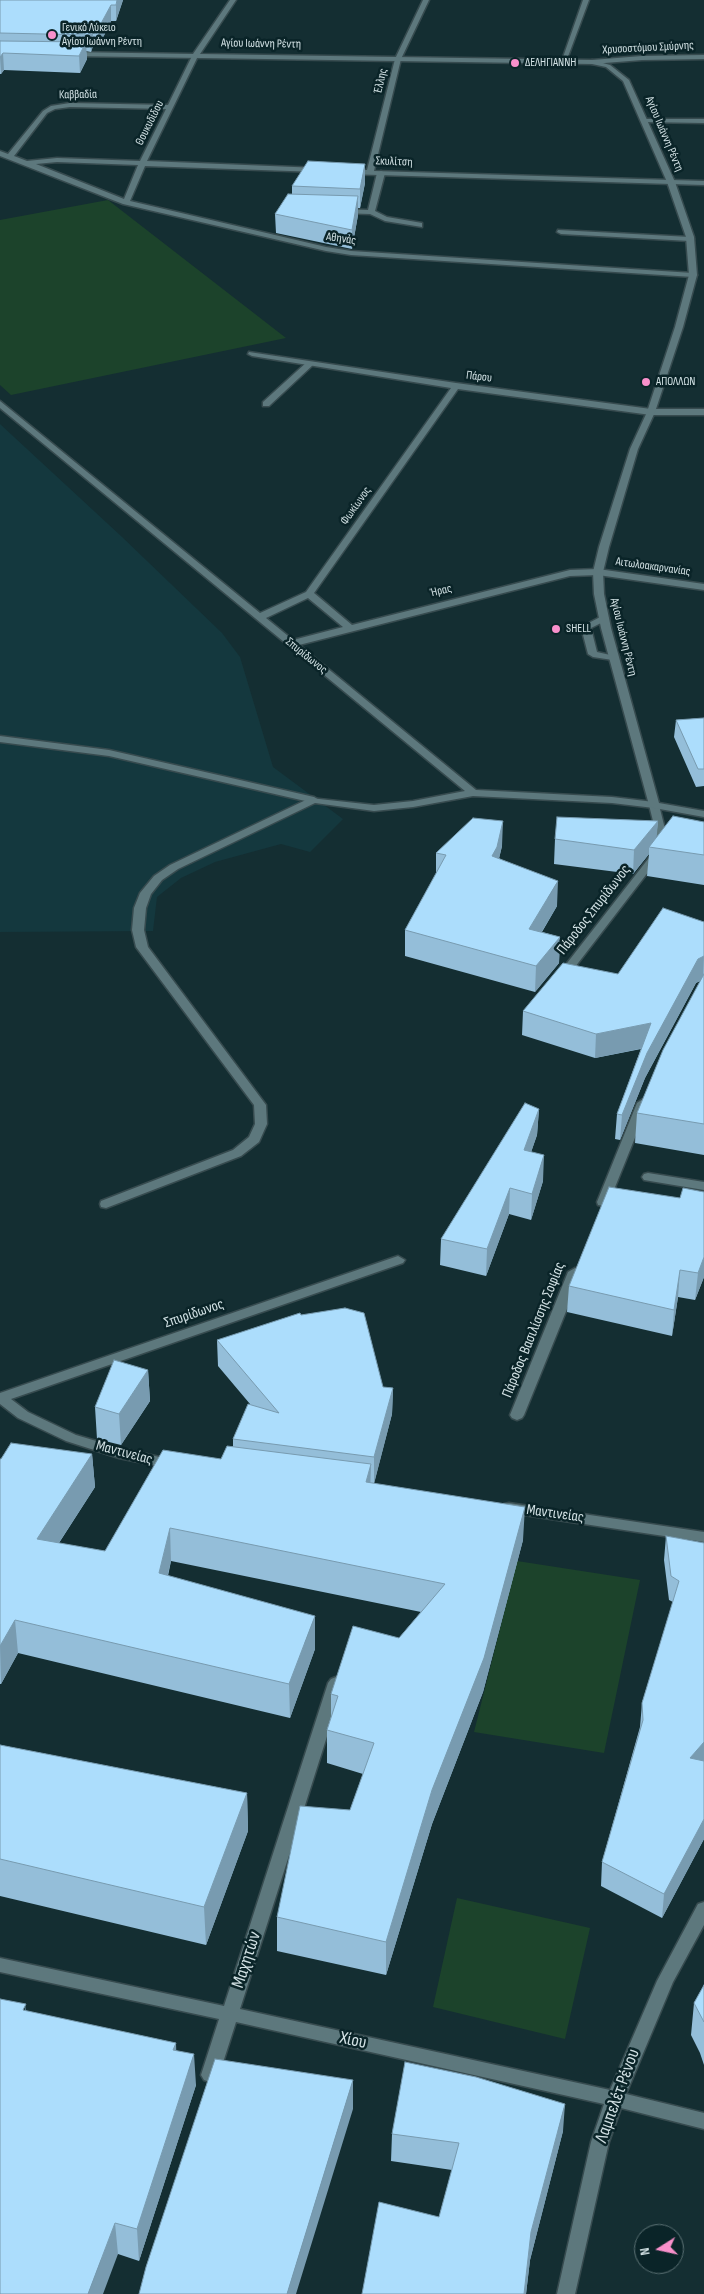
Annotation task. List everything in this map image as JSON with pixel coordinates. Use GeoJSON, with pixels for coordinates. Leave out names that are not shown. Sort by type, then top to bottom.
{"type":"FeatureCollection","features":[{"type":"Feature","properties":{"kind":"street","name":"Θουκυδίδου"},"geometry":{"type":"LineString","coordinates":[[126,202],[143,162],[195,56],[233,0]]}},
{"type":"Feature","properties":{"kind":"street","name":"Έλλης"},"geometry":{"type":"LineString","coordinates":[[370,173],[398,59],[426,0]]}},
{"type":"Feature","properties":{"kind":"street"},"geometry":{"type":"LineString","coordinates":[[563,62],[586,0]]}},
{"type":"Feature","properties":{"kind":"street","name":"Αγίου Ιωάννη Ρέντη"},"geometry":{"type":"LineString","coordinates":[[60,54],[592,62],[608,66],[626,80],[646,121],[671,182],[690,240],[693,275],[679,327],[651,412],[634,450],[598,572],[604,618],[654,805]]}},
{"type":"Feature","properties":{"kind":"street","name":"Χρυσοστόμου Σμύρνης"},"geometry":{"type":"LineString","coordinates":[[592,62],[642,58],[704,57]]}},
{"type":"Feature","properties":{"kind":"street","name":"Καββαδία"},"geometry":{"type":"LineString","coordinates":[[9,157],[46,112],[54,106],[70,104],[171,107]]}},
{"type":"Feature","properties":{"kind":"street"},"geometry":{"type":"LineString","coordinates":[[646,121],[704,121]]}},
{"type":"Feature","properties":{"kind":"street","name":"Αθηνάς"},"geometry":{"type":"LineString","coordinates":[[0,153],[126,202],[302,244],[351,252],[693,275]]}},
{"type":"Feature","properties":{"kind":"street"},"geometry":{"type":"LineString","coordinates":[[27,163],[56,160],[143,162],[331,171]]}},
{"type":"Feature","properties":{"kind":"street","name":"Σκυλίτση"},"geometry":{"type":"LineString","coordinates":[[341,171],[704,183]]}},
{"type":"Feature","properties":{"kind":"street"},"geometry":{"type":"LineString","coordinates":[[371,212],[382,173]]}},
{"type":"Feature","properties":{"kind":"street"},"geometry":{"type":"LineString","coordinates":[[334,210],[371,212],[385,220],[419,224]]}},
{"type":"Feature","properties":{"kind":"street"},"geometry":{"type":"LineString","coordinates":[[561,232],[690,240]]}},
{"type":"Feature","properties":{"kind":"street","name":"Πάρου"},"geometry":{"type":"LineString","coordinates":[[252,354],[456,386],[651,412],[704,412]]}},
{"type":"Feature","properties":{"kind":"street"},"geometry":{"type":"LineString","coordinates":[[266,404],[310,364]]}},
{"type":"Feature","properties":{"kind":"street","name":"Φωκίωνος"},"geometry":{"type":"LineString","coordinates":[[309,594],[456,386]]}},
{"type":"Feature","properties":{"kind":"street","name":"Σπυρίδωνος"},"geometry":{"type":"LineString","coordinates":[[0,404],[473,793]]}},
{"type":"Feature","properties":{"kind":"street","name":"Αιτωλοακαρνανίας"},"geometry":{"type":"LineString","coordinates":[[598,572],[704,586]]}},
{"type":"Feature","properties":{"kind":"street","name":"Ήρας"},"geometry":{"type":"LineString","coordinates":[[291,644],[349,627],[544,578],[570,573],[598,572]]}},
{"type":"Feature","properties":{"kind":"street"},"geometry":{"type":"LineString","coordinates":[[258,617],[309,594],[349,627]]}},
{"type":"Feature","properties":{"kind":"street"},"geometry":{"type":"LineString","coordinates":[[604,618],[586,627],[594,654],[615,659]]}},
{"type":"Feature","properties":{"kind":"street"},"geometry":{"type":"LineString","coordinates":[[0,739],[109,753],[314,800],[374,808],[473,793],[612,800],[704,814]]}},
{"type":"Feature","properties":{"kind":"street"},"geometry":{"type":"LineString","coordinates":[[106,1204],[237,1153],[255,1139],[261,1124],[260,1105],[142,947],[138,930],[140,908],[146,892],[158,878],[174,867],[314,800]]}},
{"type":"Feature","properties":{"kind":"street","name":"Πάροδος Σπυρίδωνος"},"geometry":{"type":"LineString","coordinates":[[551,989],[664,844],[654,805]]}},
{"type":"Feature","properties":{"kind":"street"},"geometry":{"type":"LineString","coordinates":[[599,1212],[649,1088]]}},
{"type":"Feature","properties":{"kind":"street"},"geometry":{"type":"LineString","coordinates":[[648,1177],[704,1186]]}},
{"type":"Feature","properties":{"kind":"street","name":"Πάροδος Βασιλίσσης Σοφίας"},"geometry":{"type":"LineString","coordinates":[[516,1415],[580,1258]]}},
{"type":"Feature","properties":{"kind":"street","name":"Σπυρίδωνος"},"geometry":{"type":"LineString","coordinates":[[1,1398],[398,1260]]}},
{"type":"Feature","properties":{"kind":"street","name":"Μαντινείας"},"geometry":{"type":"LineString","coordinates":[[1,1398],[23,1415],[71,1438],[119,1453],[185,1466]]}},
{"type":"Feature","properties":{"kind":"street","name":"Μαντινείας"},"geometry":{"type":"LineString","coordinates":[[496,1506],[704,1537]]}},
{"type":"Feature","properties":{"kind":"street","name":"Μαχητών"},"geometry":{"type":"LineString","coordinates":[[206,2088],[342,1664]]}},
{"type":"Feature","properties":{"kind":"street","name":"Λαμπελέτ Ρένου"},"geometry":{"type":"LineString","coordinates":[[566,2294],[600,2142],[615,2099],[665,1982],[704,1909]]}},
{"type":"Feature","properties":{"kind":"street","name":"Χίου"},"geometry":{"type":"LineString","coordinates":[[0,1966],[230,2014],[615,2099],[704,2122]]}},
{"type":"Feature","properties":{"kind":"shaded area"},"geometry":{"type":"Polygon","coordinates":[[[0,424],[222,633],[240,657],[273,767],[343,819],[310,852],[281,844],[215,862],[181,878],[157,897],[153,931],[0,932],[0,424]]]}},
{"type":"Feature","properties":{"kind":"green space"},"geometry":{"type":"Polygon","coordinates":[[[108,200],[286,338],[11,395],[0,385],[0,220],[108,200]]]}},
{"type":"Feature","properties":{"kind":"green space"},"geometry":{"type":"Polygon","coordinates":[[[517,1561],[640,1580],[604,1753],[474,1732],[517,1561]]]}},
{"type":"Feature","properties":{"kind":"green space"},"geometry":{"type":"Polygon","coordinates":[[[457,1898],[590,1928],[565,2039],[433,2007],[457,1898]]]}},
{"type":"Feature","properties":{"kind":"building"},"geometry":{"type":"Polygon","coordinates":[[[0,0],[117,0],[116,5],[111,5],[98,29],[93,29],[90,35],[0,33],[0,0]]]}},
{"type":"Feature","properties":{"kind":"building"},"geometry":{"type":"Polygon","coordinates":[[[0,41],[86,42],[79,56],[3,53],[0,57],[0,41]]]}},
{"type":"Feature","properties":{"kind":"building"},"geometry":{"type":"Polygon","coordinates":[[[308,161],[365,164],[360,189],[292,186],[308,161]]]}},
{"type":"Feature","properties":{"kind":"building"},"geometry":{"type":"Polygon","coordinates":[[[288,194],[358,196],[352,230],[275,214],[288,194]]]}},
{"type":"Feature","properties":{"kind":"building"},"geometry":{"type":"Polygon","coordinates":[[[704,718],[704,769],[698,769],[676,720],[704,718]]]}},
{"type":"Feature","properties":{"kind":"building"},"geometry":{"type":"Polygon","coordinates":[[[673,816],[704,822],[704,855],[649,847],[673,816]]]}},
{"type":"Feature","properties":{"kind":"building"},"geometry":{"type":"Polygon","coordinates":[[[557,817],[658,821],[634,850],[555,839],[557,817]]]}},
{"type":"Feature","properties":{"kind":"building"},"geometry":{"type":"Polygon","coordinates":[[[473,818],[503,821],[497,847],[492,856],[558,881],[529,929],[560,937],[536,966],[405,930],[446,855],[436,853],[473,818]]]}},
{"type":"Feature","properties":{"kind":"building"},"geometry":{"type":"Polygon","coordinates":[[[663,908],[704,922],[704,956],[698,959],[647,1053],[622,1115],[617,1114],[651,1023],[596,1034],[523,1011],[563,963],[618,974],[663,908]]]}},
{"type":"Feature","properties":{"kind":"building"},"geometry":{"type":"Polygon","coordinates":[[[704,974],[704,1124],[637,1113],[663,1050],[704,974]]]}},
{"type":"Feature","properties":{"kind":"building"},"geometry":{"type":"Polygon","coordinates":[[[525,1103],[539,1109],[524,1150],[544,1155],[532,1194],[510,1188],[487,1249],[441,1239],[525,1103]]]}},
{"type":"Feature","properties":{"kind":"building"},"geometry":{"type":"Polygon","coordinates":[[[609,1187],[680,1198],[683,1188],[704,1192],[704,1257],[698,1273],[680,1270],[674,1310],[569,1286],[609,1187]]]}},
{"type":"Feature","properties":{"kind":"building"},"geometry":{"type":"Polygon","coordinates":[[[345,1308],[364,1313],[383,1387],[393,1388],[374,1457],[233,1439],[248,1404],[279,1413],[217,1340],[300,1313],[301,1315],[345,1308]]]}},
{"type":"Feature","properties":{"kind":"building"},"geometry":{"type":"Polygon","coordinates":[[[114,1360],[148,1370],[119,1414],[95,1407],[114,1360]]]}},
{"type":"Feature","properties":{"kind":"building"},"geometry":{"type":"Polygon","coordinates":[[[11,1443],[92,1454],[37,1539],[105,1551],[163,1450],[221,1459],[227,1446],[371,1464],[366,1482],[525,1507],[484,1658],[432,1790],[386,1942],[277,1917],[300,1806],[350,1810],[374,1743],[327,1730],[338,1696],[331,1694],[353,1626],[399,1638],[445,1584],[170,1528],[159,1573],[315,1616],[289,1684],[15,1620],[0,1646],[0,1459],[11,1443]]]}},
{"type":"Feature","properties":{"kind":"building"},"geometry":{"type":"Polygon","coordinates":[[[666,1536],[704,1543],[704,1742],[690,1758],[704,1761],[704,1819],[664,1894],[602,1862],[643,1720],[642,1703],[679,1581],[671,1576],[666,1536]]]}},
{"type":"Feature","properties":{"kind":"building"},"geometry":{"type":"Polygon","coordinates":[[[0,1745],[247,1793],[204,1907],[0,1859],[0,1745]]]}},
{"type":"Feature","properties":{"kind":"building"},"geometry":{"type":"Polygon","coordinates":[[[704,1985],[704,2022],[694,2003],[704,1985]]]}},
{"type":"Feature","properties":{"kind":"building"},"geometry":{"type":"Polygon","coordinates":[[[0,1999],[26,2004],[23,2010],[176,2043],[173,2050],[194,2054],[137,2229],[115,2223],[88,2294],[0,2294],[0,1999]]]}},
{"type":"Feature","properties":{"kind":"building"},"geometry":{"type":"Polygon","coordinates":[[[215,2059],[353,2080],[287,2294],[139,2294],[146,2267],[215,2059]]]}},
{"type":"Feature","properties":{"kind":"building"},"geometry":{"type":"Polygon","coordinates":[[[405,2062],[476,2077],[565,2104],[531,2232],[524,2294],[362,2294],[379,2202],[439,2217],[459,2143],[392,2134],[405,2062]]]}},
{"type":"Feature","properties":{"kind":"place","name":"Γενικό Λύκειο Αγίου Ιωάννη Ρέντη"},"geometry":{"type":"Point","coordinates":[52,35]}},
{"type":"Feature","properties":{"kind":"place","name":"ΔΕΛΗΓΙΑΝΝΗ"},"geometry":{"type":"Point","coordinates":[515,63]}},
{"type":"Feature","properties":{"kind":"place","name":"ΑΠΟΛΛΩΝ"},"geometry":{"type":"Point","coordinates":[646,382]}},
{"type":"Feature","properties":{"kind":"place","name":"SHELL"},"geometry":{"type":"Point","coordinates":[556,629]}}]}
